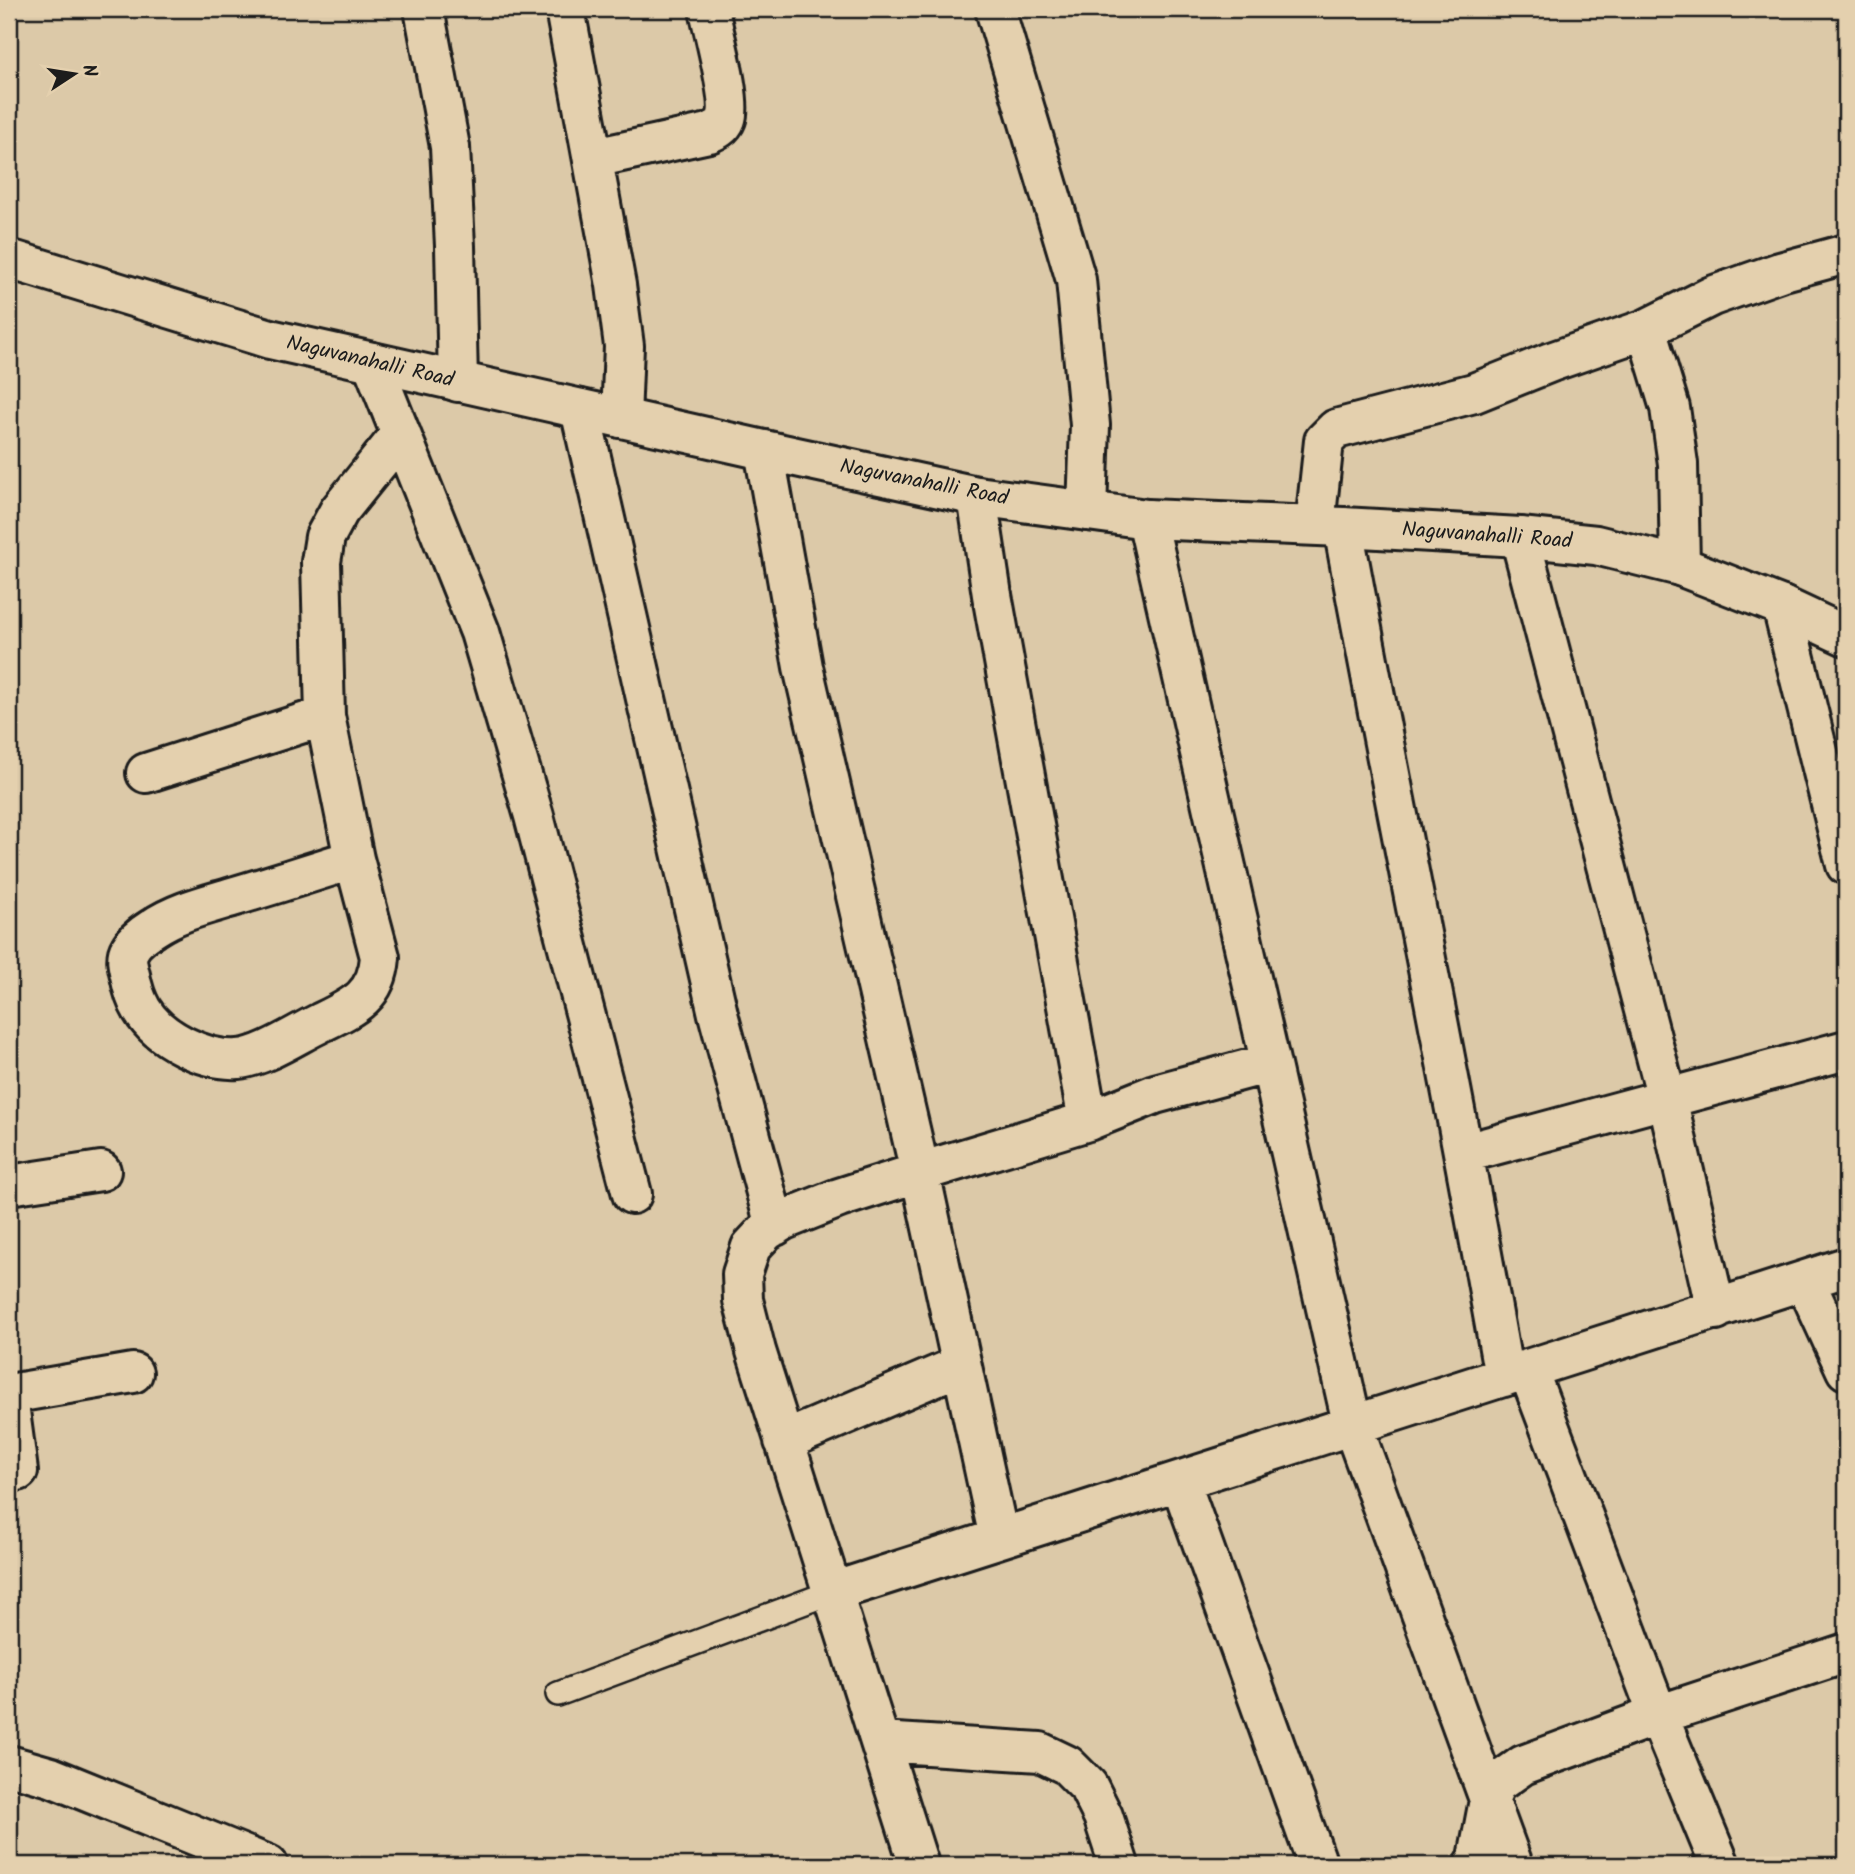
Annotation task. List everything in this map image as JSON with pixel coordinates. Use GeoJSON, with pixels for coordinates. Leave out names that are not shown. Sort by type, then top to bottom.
{"type":"FeatureCollection","features":[{"type":"Feature","properties":{"kind":"street"},"geometry":{"type":"LineString","coordinates":[[424,9],[450,147],[458,382]]}},
{"type":"Feature","properties":{"kind":"street"},"geometry":{"type":"LineString","coordinates":[[565,9],[616,285],[624,346],[621,418]]}},
{"type":"Feature","properties":{"kind":"street"},"geometry":{"type":"LineString","coordinates":[[594,158],[709,133],[720,128],[725,121],[727,102],[709,9]]}},
{"type":"Feature","properties":{"kind":"street"},"geometry":{"type":"LineString","coordinates":[[995,9],[1076,280],[1090,425],[1087,511]]}},
{"type":"Feature","properties":{"kind":"street"},"geometry":{"type":"LineString","coordinates":[[1720,1865],[1516,1374],[1465,1153],[1399,830],[1329,526],[1324,441],[1336,429],[1474,393],[1551,362],[1646,329],[1712,296],[1780,272],[1846,254]]}},
{"type":"Feature","properties":{"kind":"street","name":"Naguvanahalli Road"},"geometry":{"type":"LineString","coordinates":[[9,259],[270,339],[977,496],[1147,519],[1520,537],[1596,545],[1680,566],[1782,606],[1846,636]]}},
{"type":"Feature","properties":{"kind":"street"},"geometry":{"type":"LineString","coordinates":[[1646,329],[1670,408],[1678,464],[1680,566]]}},
{"type":"Feature","properties":{"kind":"street"},"geometry":{"type":"LineString","coordinates":[[372,362],[480,632],[534,816],[632,1194]]}},
{"type":"Feature","properties":{"kind":"street"},"geometry":{"type":"LineString","coordinates":[[580,409],[718,1014],[775,1226]]}},
{"type":"Feature","properties":{"kind":"street"},"geometry":{"type":"LineString","coordinates":[[354,859],[188,911],[155,926],[128,951],[127,963],[131,983],[142,1011],[165,1035],[220,1059],[240,1059],[268,1049],[341,1013],[364,998],[374,986],[380,957],[354,859],[325,716],[321,562],[325,537],[339,511],[401,434]]}},
{"type":"Feature","properties":{"kind":"street"},"geometry":{"type":"LineString","coordinates":[[764,450],[803,667],[920,1171],[999,1538]]}},
{"type":"Feature","properties":{"kind":"street"},"geometry":{"type":"LineString","coordinates":[[977,496],[992,595],[1088,1121]]}},
{"type":"Feature","properties":{"kind":"street"},"geometry":{"type":"LineString","coordinates":[[1147,519],[1353,1427],[1513,1865]]}},
{"type":"Feature","properties":{"kind":"street"},"geometry":{"type":"LineString","coordinates":[[1520,537],[1667,1098],[1716,1310]]}},
{"type":"Feature","properties":{"kind":"street"},"geometry":{"type":"LineString","coordinates":[[1782,606],[1846,865]]}},
{"type":"Feature","properties":{"kind":"street"},"geometry":{"type":"LineString","coordinates":[[146,773],[325,716]]}},
{"type":"Feature","properties":{"kind":"street"},"geometry":{"type":"LineString","coordinates":[[1465,1153],[1846,1050]]}},
{"type":"Feature","properties":{"kind":"street"},"geometry":{"type":"LineString","coordinates":[[919,1865],[756,1351],[743,1300],[742,1274],[751,1247],[775,1226],[839,1198],[1088,1121],[1155,1094],[1270,1063]]}},
{"type":"Feature","properties":{"kind":"street"},"geometry":{"type":"LineString","coordinates":[[9,1185],[101,1171]]}},
{"type":"Feature","properties":{"kind":"street"},"geometry":{"type":"LineString","coordinates":[[832,1592],[1846,1267]]}},
{"type":"Feature","properties":{"kind":"street"},"geometry":{"type":"LineString","coordinates":[[1805,1281],[1846,1370]]}},
{"type":"Feature","properties":{"kind":"street"},"geometry":{"type":"LineString","coordinates":[[784,1441],[961,1365]]}},
{"type":"Feature","properties":{"kind":"street"},"geometry":{"type":"LineString","coordinates":[[9,1394],[133,1373]]}},
{"type":"Feature","properties":{"kind":"street"},"geometry":{"type":"LineString","coordinates":[[9,1404],[18,1471]]}},
{"type":"Feature","properties":{"kind":"street"},"geometry":{"type":"LineString","coordinates":[[1180,1481],[1318,1865]]}},
{"type":"Feature","properties":{"kind":"street"},"geometry":{"type":"LineString","coordinates":[[1474,1865],[1478,1858],[1489,1800],[1496,1784],[1523,1765],[1658,1714],[1845,1657]]}},
{"type":"Feature","properties":{"kind":"street"},"geometry":{"type":"LineString","coordinates":[[880,1742],[1040,1752],[1068,1765],[1088,1786],[1104,1816],[1119,1865]]}},
{"type":"Feature","properties":{"kind":"street"},"geometry":{"type":"LineString","coordinates":[[9,1765],[51,1777],[268,1865]]}},
{"type":"Feature","properties":{"kind":"lane"},"geometry":{"type":"LineString","coordinates":[[558,1695],[832,1592]]}}]}
